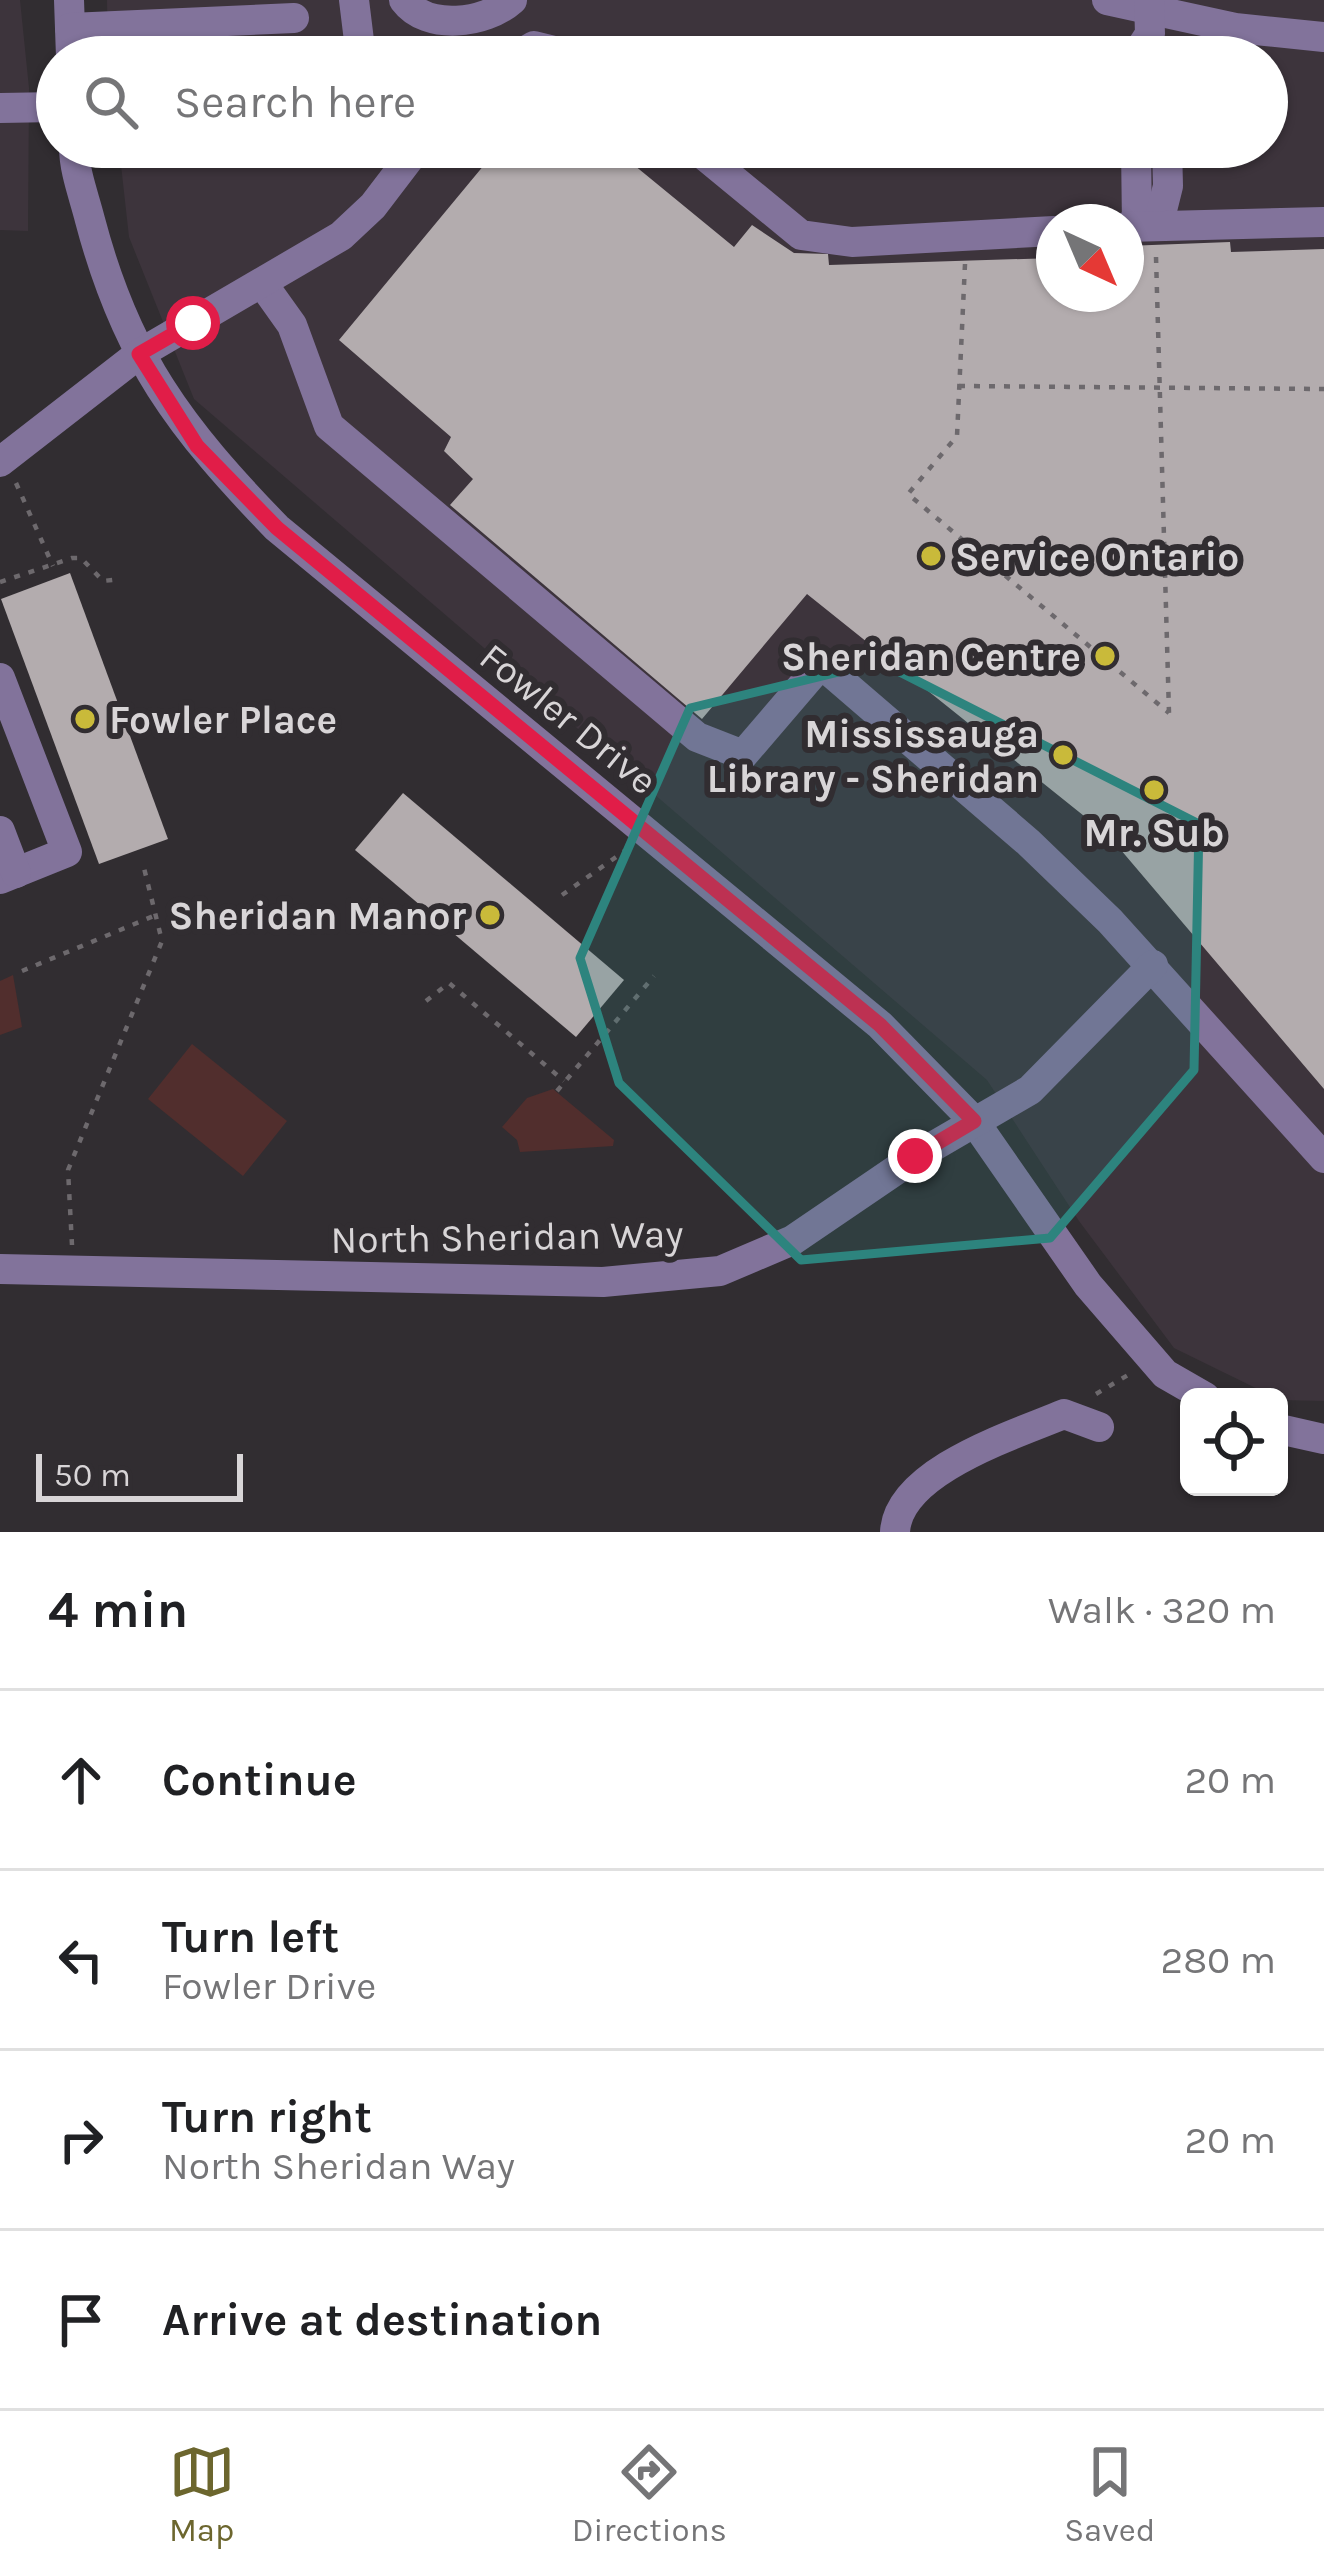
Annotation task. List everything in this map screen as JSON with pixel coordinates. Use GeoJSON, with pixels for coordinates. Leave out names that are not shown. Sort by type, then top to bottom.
{"type":"FeatureCollection","features":[{"type":"Feature","properties":{"kind":"street"},"geometry":{"type":"LineString","coordinates":[[354,0],[358,36]]}},
{"type":"Feature","properties":{"kind":"street"},"geometry":{"type":"LineString","coordinates":[[404,0],[413,12],[446,20],[475,19],[512,0]]}},
{"type":"Feature","properties":{"kind":"street"},"geometry":{"type":"LineString","coordinates":[[1107,0],[1149,32],[1309,36],[1303,21],[1324,20]]}},
{"type":"Feature","properties":{"kind":"street"},"geometry":{"type":"LineString","coordinates":[[70,28],[294,18]]}},
{"type":"Feature","properties":{"kind":"street"},"geometry":{"type":"LineString","coordinates":[[0,108],[36,107]]}},
{"type":"Feature","properties":{"kind":"street","name":"Fowler Drive"},"geometry":{"type":"LineString","coordinates":[[79,168],[105,276],[139,354],[197,446],[277,528],[880,1025],[974,1121],[1088,1285],[1153,1360],[1192,1388]]}},
{"type":"Feature","properties":{"kind":"street"},"geometry":{"type":"LineString","coordinates":[[3,460],[139,354],[341,236],[373,206],[402,168]]}},
{"type":"Feature","properties":{"kind":"street"},"geometry":{"type":"LineString","coordinates":[[720,168],[801,235],[852,242],[1036,232]]}},
{"type":"Feature","properties":{"kind":"street"},"geometry":{"type":"LineString","coordinates":[[1137,168],[1139,204]]}},
{"type":"Feature","properties":{"kind":"street"},"geometry":{"type":"LineString","coordinates":[[1144,220],[1168,187],[1168,168]]}},
{"type":"Feature","properties":{"kind":"street"},"geometry":{"type":"LineString","coordinates":[[1144,226],[1324,222]]}},
{"type":"Feature","properties":{"kind":"street"},"geometry":{"type":"LineString","coordinates":[[262,283],[292,325],[329,426],[697,736],[743,755],[821,664],[1028,842],[1153,965],[1324,1158]]}},
{"type":"Feature","properties":{"kind":"street"},"geometry":{"type":"LineString","coordinates":[[0,678],[67,852],[8,876],[0,831]]}},
{"type":"Feature","properties":{"kind":"street","name":"North Sheridan Way"},"geometry":{"type":"LineString","coordinates":[[0,1269],[603,1282],[720,1271],[793,1240],[974,1121],[1030,1090],[1153,965]]}},
{"type":"Feature","properties":{"kind":"street"},"geometry":{"type":"LineString","coordinates":[[895,1532],[902,1500],[920,1483],[1064,1414],[1099,1427]]}},
{"type":"Feature","properties":{"kind":"street"},"geometry":{"type":"LineString","coordinates":[[1288,1432],[1324,1439]]}},
{"type":"Feature","properties":{"kind":"path"},"geometry":{"type":"LineString","coordinates":[[962,234],[957,436],[908,494],[1169,713],[1157,387],[1144,264]]}},
{"type":"Feature","properties":{"kind":"path"},"geometry":{"type":"LineString","coordinates":[[959,386],[1324,388]]}},
{"type":"Feature","properties":{"kind":"path"},"geometry":{"type":"LineString","coordinates":[[3,460],[53,566]]}},
{"type":"Feature","properties":{"kind":"path"},"geometry":{"type":"LineString","coordinates":[[0,582],[43,564],[81,559],[103,581],[121,579]]}},
{"type":"Feature","properties":{"kind":"path"},"geometry":{"type":"LineString","coordinates":[[562,895],[608,867],[645,831]]}},
{"type":"Feature","properties":{"kind":"path"},"geometry":{"type":"LineString","coordinates":[[73,1271],[68,1170],[162,941],[143,864]]}},
{"type":"Feature","properties":{"kind":"path"},"geometry":{"type":"LineString","coordinates":[[22,970],[156,915]]}},
{"type":"Feature","properties":{"kind":"path"},"geometry":{"type":"LineString","coordinates":[[557,1090],[655,976]]}},
{"type":"Feature","properties":{"kind":"path"},"geometry":{"type":"LineString","coordinates":[[426,1001],[449,983],[564,1082]]}},
{"type":"Feature","properties":{"kind":"path"},"geometry":{"type":"LineString","coordinates":[[1064,1414],[1153,1360]]}},
{"type":"Feature","properties":{"kind":"highlighted area"},"geometry":{"type":"Polygon","coordinates":[[[880,662],[1199,824],[1194,1070],[1050,1238],[801,1260],[619,1083],[580,958],[690,708],[880,662]]]}},
{"type":"Feature","properties":{"kind":"shaded area"},"geometry":{"type":"Polygon","coordinates":[[[0,0],[20,0],[29,88],[28,231],[0,230],[0,0]]]}},
{"type":"Feature","properties":{"kind":"shaded area"},"geometry":{"type":"Polygon","coordinates":[[[107,0],[1324,0],[1324,1401],[1288,1400],[1288,1388],[1256,1388],[1174,1348],[1079,1221],[987,1080],[194,399],[129,237],[121,168],[1288,168],[1288,36],[108,36],[107,0]]]}},
{"type":"Feature","properties":{"kind":"shaded area"},"geometry":{"type":"Polygon","coordinates":[[[13,975],[22,1027],[0,1035],[0,981],[13,975]]]}},
{"type":"Feature","properties":{"kind":"shaded area"},"geometry":{"type":"Polygon","coordinates":[[[192,1044],[287,1121],[243,1176],[148,1099],[192,1044]]]}},
{"type":"Feature","properties":{"kind":"shaded area"},"geometry":{"type":"Polygon","coordinates":[[[553,1089],[614,1140],[613,1146],[520,1152],[517,1140],[502,1127],[527,1098],[553,1089]]]}},
{"type":"Feature","properties":{"kind":"building","name":"Sheridan Centre"},"geometry":{"type":"Polygon","coordinates":[[[482,168],[638,168],[734,247],[752,225],[794,253],[828,254],[829,265],[1036,259],[1036,312],[1144,312],[1144,245],[1230,242],[1231,252],[1324,249],[1324,1089],[1109,836],[807,594],[702,719],[450,505],[473,479],[444,451],[451,437],[339,340],[482,168]]]}},
{"type":"Feature","properties":{"kind":"building","name":"Fowler Place"},"geometry":{"type":"Polygon","coordinates":[[[70,573],[168,839],[99,864],[1,599],[70,573]]]}},
{"type":"Feature","properties":{"kind":"building","name":"Sheridan Manor"},"geometry":{"type":"Polygon","coordinates":[[[403,793],[624,980],[576,1037],[355,850],[403,793]]]}},
{"type":"Feature","properties":{"kind":"place","name":"Service Ontario"},"geometry":{"type":"Point","coordinates":[931,556]}},
{"type":"Feature","properties":{"kind":"place","name":"Sheridan Centre"},"geometry":{"type":"Point","coordinates":[1105,656]}},
{"type":"Feature","properties":{"kind":"place","name":"Fowler Place"},"geometry":{"type":"Point","coordinates":[85,719]}},
{"type":"Feature","properties":{"kind":"place","name":"Mississauga Library - Sheridan"},"geometry":{"type":"Point","coordinates":[1063,755]}},
{"type":"Feature","properties":{"kind":"place","name":"Mr. Sub"},"geometry":{"type":"Point","coordinates":[1154,790]}},
{"type":"Feature","properties":{"kind":"place","name":"Sheridan Manor"},"geometry":{"type":"Point","coordinates":[490,915]}},
{"type":"Feature","properties":{"kind":"route"},"geometry":{"type":"LineString","coordinates":[[193,323],[139,354],[197,446],[277,528],[880,1025],[974,1121],[915,1156]]}}]}
